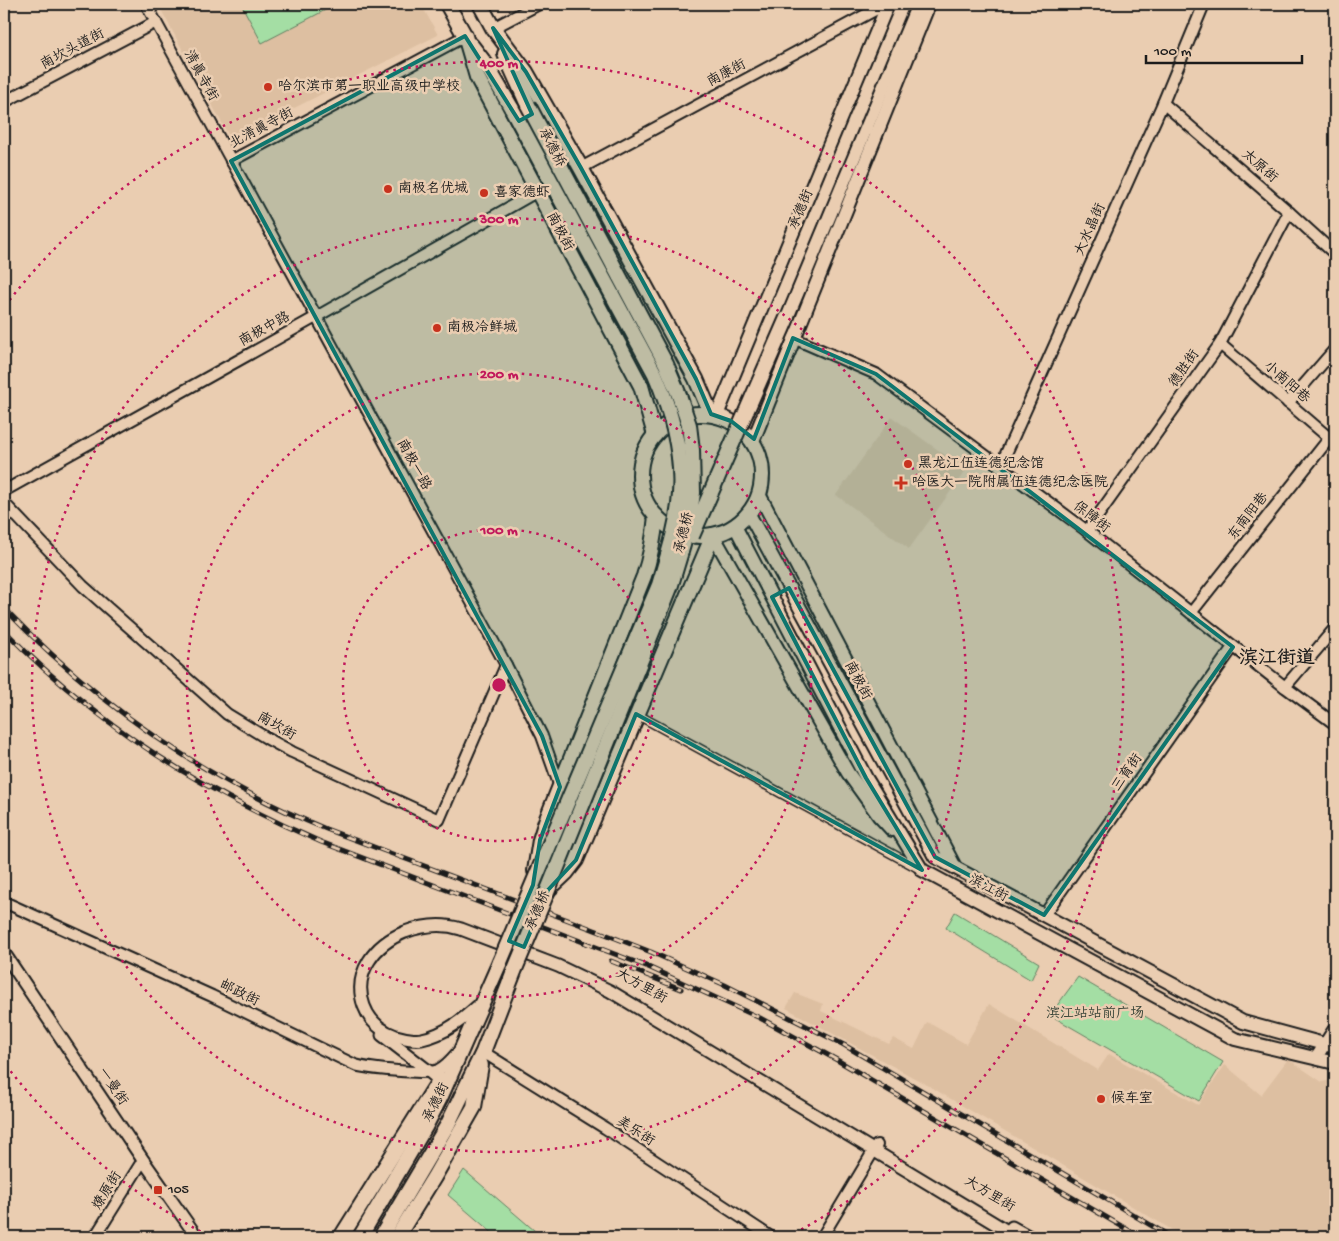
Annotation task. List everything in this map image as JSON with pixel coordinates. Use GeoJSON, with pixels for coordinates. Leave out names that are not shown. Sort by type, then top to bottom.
{"type":"FeatureCollection","features":[{"type":"Feature","properties":{"kind":"highway","name":"南极街"},"geometry":{"type":"LineString","coordinates":[[447,4],[464,36],[477,77],[641,386],[654,435]]}},
{"type":"Feature","properties":{"kind":"highway"},"geometry":{"type":"LineString","coordinates":[[480,4],[493,28],[526,72],[581,168],[714,415]]}},
{"type":"Feature","properties":{"kind":"highway","name":"承德桥"},"geometry":{"type":"LineString","coordinates":[[493,28],[528,105],[666,364],[689,425],[692,450],[693,494],[690,520],[670,588],[515,969]]}},
{"type":"Feature","properties":{"kind":"highway","name":"承德桥"},"geometry":{"type":"LineString","coordinates":[[464,36],[487,66],[512,109],[665,396],[677,446],[680,471],[677,521],[659,585],[500,962]]}},
{"type":"Feature","properties":{"kind":"highway"},"geometry":{"type":"LineString","coordinates":[[670,588],[787,318]]}},
{"type":"Feature","properties":{"kind":"highway"},"geometry":{"type":"LineString","coordinates":[[693,414],[714,415],[737,425],[753,441],[758,451],[762,473],[759,494],[749,514],[735,526],[713,535],[692,536],[664,524],[645,500],[640,481],[641,461],[654,435],[668,423],[693,414]]}},
{"type":"Feature","properties":{"kind":"highway"},"geometry":{"type":"LineString","coordinates":[[533,884],[540,840],[546,820],[644,576],[650,558],[656,516]]}},
{"type":"Feature","properties":{"kind":"highway"},"geometry":{"type":"LineString","coordinates":[[548,890],[566,873],[576,860],[713,535]]}},
{"type":"Feature","properties":{"kind":"highway","name":"承德街"},"geometry":{"type":"LineString","coordinates":[[360,1237],[426,1127],[500,962]]}},
{"type":"Feature","properties":{"kind":"highway","name":"承德街"},"geometry":{"type":"LineString","coordinates":[[380,1237],[448,1124],[483,1052],[515,969]]}},
{"type":"Feature","properties":{"kind":"highway"},"geometry":{"type":"LineString","coordinates":[[397,1237],[474,1107],[483,1052]]}},
{"type":"Feature","properties":{"kind":"highway"},"geometry":{"type":"LineString","coordinates":[[341,1237],[440,1081],[455,1064]]}},
{"type":"Feature","properties":{"kind":"main road","name":"承德街"},"geometry":{"type":"LineString","coordinates":[[714,415],[887,4]]}},
{"type":"Feature","properties":{"kind":"main road"},"geometry":{"type":"LineString","coordinates":[[787,318],[918,4]]}},
{"type":"Feature","properties":{"kind":"main road"},"geometry":{"type":"LineString","coordinates":[[753,441],[929,4]]}},
{"type":"Feature","properties":{"kind":"main road","name":"南极街"},"geometry":{"type":"LineString","coordinates":[[759,494],[955,867]]}},
{"type":"Feature","properties":{"kind":"main road","name":"南极街"},"geometry":{"type":"LineString","coordinates":[[749,514],[935,857]]}},
{"type":"Feature","properties":{"kind":"main road"},"geometry":{"type":"LineString","coordinates":[[735,526],[866,778],[922,870]]}},
{"type":"Feature","properties":{"kind":"main road"},"geometry":{"type":"LineString","coordinates":[[713,535],[848,773],[879,816],[912,853]]}},
{"type":"Feature","properties":{"kind":"main road","name":"滨江街"},"geometry":{"type":"LineString","coordinates":[[935,857],[1243,1022],[1330,1046]]}},
{"type":"Feature","properties":{"kind":"main road","name":"滨江街"},"geometry":{"type":"LineString","coordinates":[[922,870],[1235,1039],[1335,1063]]}},
{"type":"Feature","properties":{"kind":"main road","name":"大方里街"},"geometry":{"type":"LineString","coordinates":[[440,1081],[371,1026],[358,1006],[355,978],[362,961],[381,939],[398,929],[417,922],[435,920],[445,920],[467,925],[557,959],[641,1004],[1017,1237]]}},
{"type":"Feature","properties":{"kind":"main road","name":"大方里街"},"geometry":{"type":"LineString","coordinates":[[484,1000],[461,1021],[438,1034],[422,1039],[402,1038],[386,1033],[377,1026],[365,1010],[361,991],[362,974],[373,954],[390,939],[410,930],[426,926],[450,926],[558,966],[610,991],[1030,1237]]}},
{"type":"Feature","properties":{"kind":"main road","name":"一曼街"},"geometry":{"type":"LineString","coordinates":[[4,953],[197,1237]]}},
{"type":"Feature","properties":{"kind":"main road"},"geometry":{"type":"LineString","coordinates":[[1316,1058],[1330,1046],[1335,1028]]}},
{"type":"Feature","properties":{"kind":"street","name":"清真寺街"},"geometry":{"type":"LineString","coordinates":[[146,4],[231,161]]}},
{"type":"Feature","properties":{"kind":"street"},"geometry":{"type":"LineString","coordinates":[[493,28],[539,4]]}},
{"type":"Feature","properties":{"kind":"street","name":"南康街"},"geometry":{"type":"LineString","coordinates":[[581,168],[887,4]]}},
{"type":"Feature","properties":{"kind":"street","name":"大水晶街"},"geometry":{"type":"LineString","coordinates":[[1000,467],[1163,103],[1204,4]]}},
{"type":"Feature","properties":{"kind":"street","name":"南坎头道街"},"geometry":{"type":"LineString","coordinates":[[4,102],[156,22]]}},
{"type":"Feature","properties":{"kind":"street","name":"北清真寺街"},"geometry":{"type":"LineString","coordinates":[[231,161],[464,36]]}},
{"type":"Feature","properties":{"kind":"street","name":"太原街"},"geometry":{"type":"LineString","coordinates":[[1163,103],[1335,254]]}},
{"type":"Feature","properties":{"kind":"street","name":"南极一路"},"geometry":{"type":"LineString","coordinates":[[231,161],[506,665],[542,736],[560,787]]}},
{"type":"Feature","properties":{"kind":"street","name":"南极中路"},"geometry":{"type":"LineString","coordinates":[[4,491],[538,191]]}},
{"type":"Feature","properties":{"kind":"street","name":"德胜街"},"geometry":{"type":"LineString","coordinates":[[1087,531],[1220,344],[1289,212]]}},
{"type":"Feature","properties":{"kind":"street","name":"保障街"},"geometry":{"type":"LineString","coordinates":[[794,338],[876,374],[1087,531],[1233,647],[1335,724]]}},
{"type":"Feature","properties":{"kind":"street","name":"小南阳巷"},"geometry":{"type":"LineString","coordinates":[[1220,344],[1288,403],[1333,437]]}},
{"type":"Feature","properties":{"kind":"street"},"geometry":{"type":"LineString","coordinates":[[1288,403],[1335,349]]}},
{"type":"Feature","properties":{"kind":"street","name":"东南阳巷"},"geometry":{"type":"LineString","coordinates":[[1191,613],[1333,437]]}},
{"type":"Feature","properties":{"kind":"street","name":"南坎街"},"geometry":{"type":"LineString","coordinates":[[4,503],[83,586],[227,714],[292,752],[439,820],[506,665]]}},
{"type":"Feature","properties":{"kind":"street"},"geometry":{"type":"LineString","coordinates":[[1285,687],[1335,628]]}},
{"type":"Feature","properties":{"kind":"street","name":"三育街"},"geometry":{"type":"LineString","coordinates":[[1044,915],[1233,647]]}},
{"type":"Feature","properties":{"kind":"street","name":"滨江街"},"geometry":{"type":"LineString","coordinates":[[636,714],[922,870]]}},
{"type":"Feature","properties":{"kind":"street","name":"邮政街"},"geometry":{"type":"LineString","coordinates":[[4,902],[212,996],[355,1064],[368,1068],[436,1071],[446,1065],[462,1048]]}},
{"type":"Feature","properties":{"kind":"street","name":"美乐街"},"geometry":{"type":"LineString","coordinates":[[483,1052],[605,1128],[771,1237]]}},
{"type":"Feature","properties":{"kind":"street"},"geometry":{"type":"LineString","coordinates":[[822,1237],[876,1148]]}},
{"type":"Feature","properties":{"kind":"street","name":"燎原街"},"geometry":{"type":"LineString","coordinates":[[96,1237],[143,1160]]}},
{"type":"Feature","properties":{"kind":"highlighted area"},"geometry":{"type":"Polygon","coordinates":[[[493,28],[526,72],[581,168],[696,379],[711,414],[731,421],[754,439],[793,338],[876,374],[1233,647],[1044,915],[935,857],[789,588],[772,597],[866,778],[922,870],[636,714],[576,860],[548,890],[524,947],[509,941],[533,885],[540,840],[560,787],[542,736],[231,161],[465,36],[519,121],[532,114],[493,28]]]}},
{"type":"Feature","properties":{"kind":"shaded area","name":"哈尔滨市第一职业高级中学校"},"geometry":{"type":"Polygon","coordinates":[[[158,4],[421,4],[438,35],[231,140],[158,4]]]}},
{"type":"Feature","properties":{"kind":"shaded area","name":"哈医大一院附属伍连德纪念医院"},"geometry":{"type":"Polygon","coordinates":[[[892,417],[966,470],[909,549],[836,495],[892,417]]]}},
{"type":"Feature","properties":{"kind":"shaded area"},"geometry":{"type":"Polygon","coordinates":[[[795,993],[823,1004],[821,1011],[889,1044],[893,1038],[914,1049],[927,1022],[966,1044],[989,1004],[1098,1070],[1109,1054],[1198,1105],[1225,1065],[1261,1095],[1288,1059],[1322,1082],[1335,1081],[1335,1237],[1184,1237],[929,1086],[786,1008],[795,993]]]}},
{"type":"Feature","properties":{"kind":"green space"},"geometry":{"type":"Polygon","coordinates":[[[241,4],[337,4],[262,43],[241,4]]]}},
{"type":"Feature","properties":{"kind":"green space"},"geometry":{"type":"Polygon","coordinates":[[[955,912],[1039,963],[1031,980],[946,928],[955,912]]]}},
{"type":"Feature","properties":{"kind":"green space","name":"滨江站站前广场"},"geometry":{"type":"Polygon","coordinates":[[[1078,977],[1223,1062],[1199,1101],[1050,1015],[1078,977]]]}},
{"type":"Feature","properties":{"kind":"green space"},"geometry":{"type":"Polygon","coordinates":[[[464,1170],[542,1237],[497,1237],[448,1195],[464,1170]]]}},
{"type":"Feature","properties":{"kind":"railway"},"geometry":{"type":"LineString","coordinates":[[4,608],[76,676],[114,706],[154,735],[237,787],[326,829],[600,932],[725,985],[844,1045],[1171,1237]]}},
{"type":"Feature","properties":{"kind":"railway"},"geometry":{"type":"LineString","coordinates":[[4,630],[39,664],[112,724],[192,777],[234,800],[321,842],[646,966],[760,1018],[837,1060],[1140,1237]]}},
{"type":"Feature","properties":{"kind":"railway"},"geometry":{"type":"LineString","coordinates":[[611,961],[681,989]]}},
{"type":"Feature","properties":{"kind":"place","name":"哈尔滨市第一职业高级中学校"},"geometry":{"type":"Point","coordinates":[268,87]}},
{"type":"Feature","properties":{"kind":"place","name":"南极名优城"},"geometry":{"type":"Point","coordinates":[388,189]}},
{"type":"Feature","properties":{"kind":"place","name":"喜家德虾"},"geometry":{"type":"Point","coordinates":[484,193]}},
{"type":"Feature","properties":{"kind":"place","name":"南极冷鲜城"},"geometry":{"type":"Point","coordinates":[437,328]}},
{"type":"Feature","properties":{"kind":"place","name":"黑龙江伍连德纪念馆"},"geometry":{"type":"Point","coordinates":[908,464]}},
{"type":"Feature","properties":{"kind":"place","name":"哈医大一院附属伍连德纪念医院"},"geometry":{"type":"Point","coordinates":[901,483]}},
{"type":"Feature","properties":{"kind":"place","name":"候车室"},"geometry":{"type":"Point","coordinates":[1101,1099]}},
{"type":"Feature","properties":{"kind":"place","name":"105"},"geometry":{"type":"Point","coordinates":[158,1190]}},
{"type":"Feature","properties":{"kind":"district","name":"滨江街道"},"geometry":{"type":"Point","coordinates":[1277,659]}}]}
